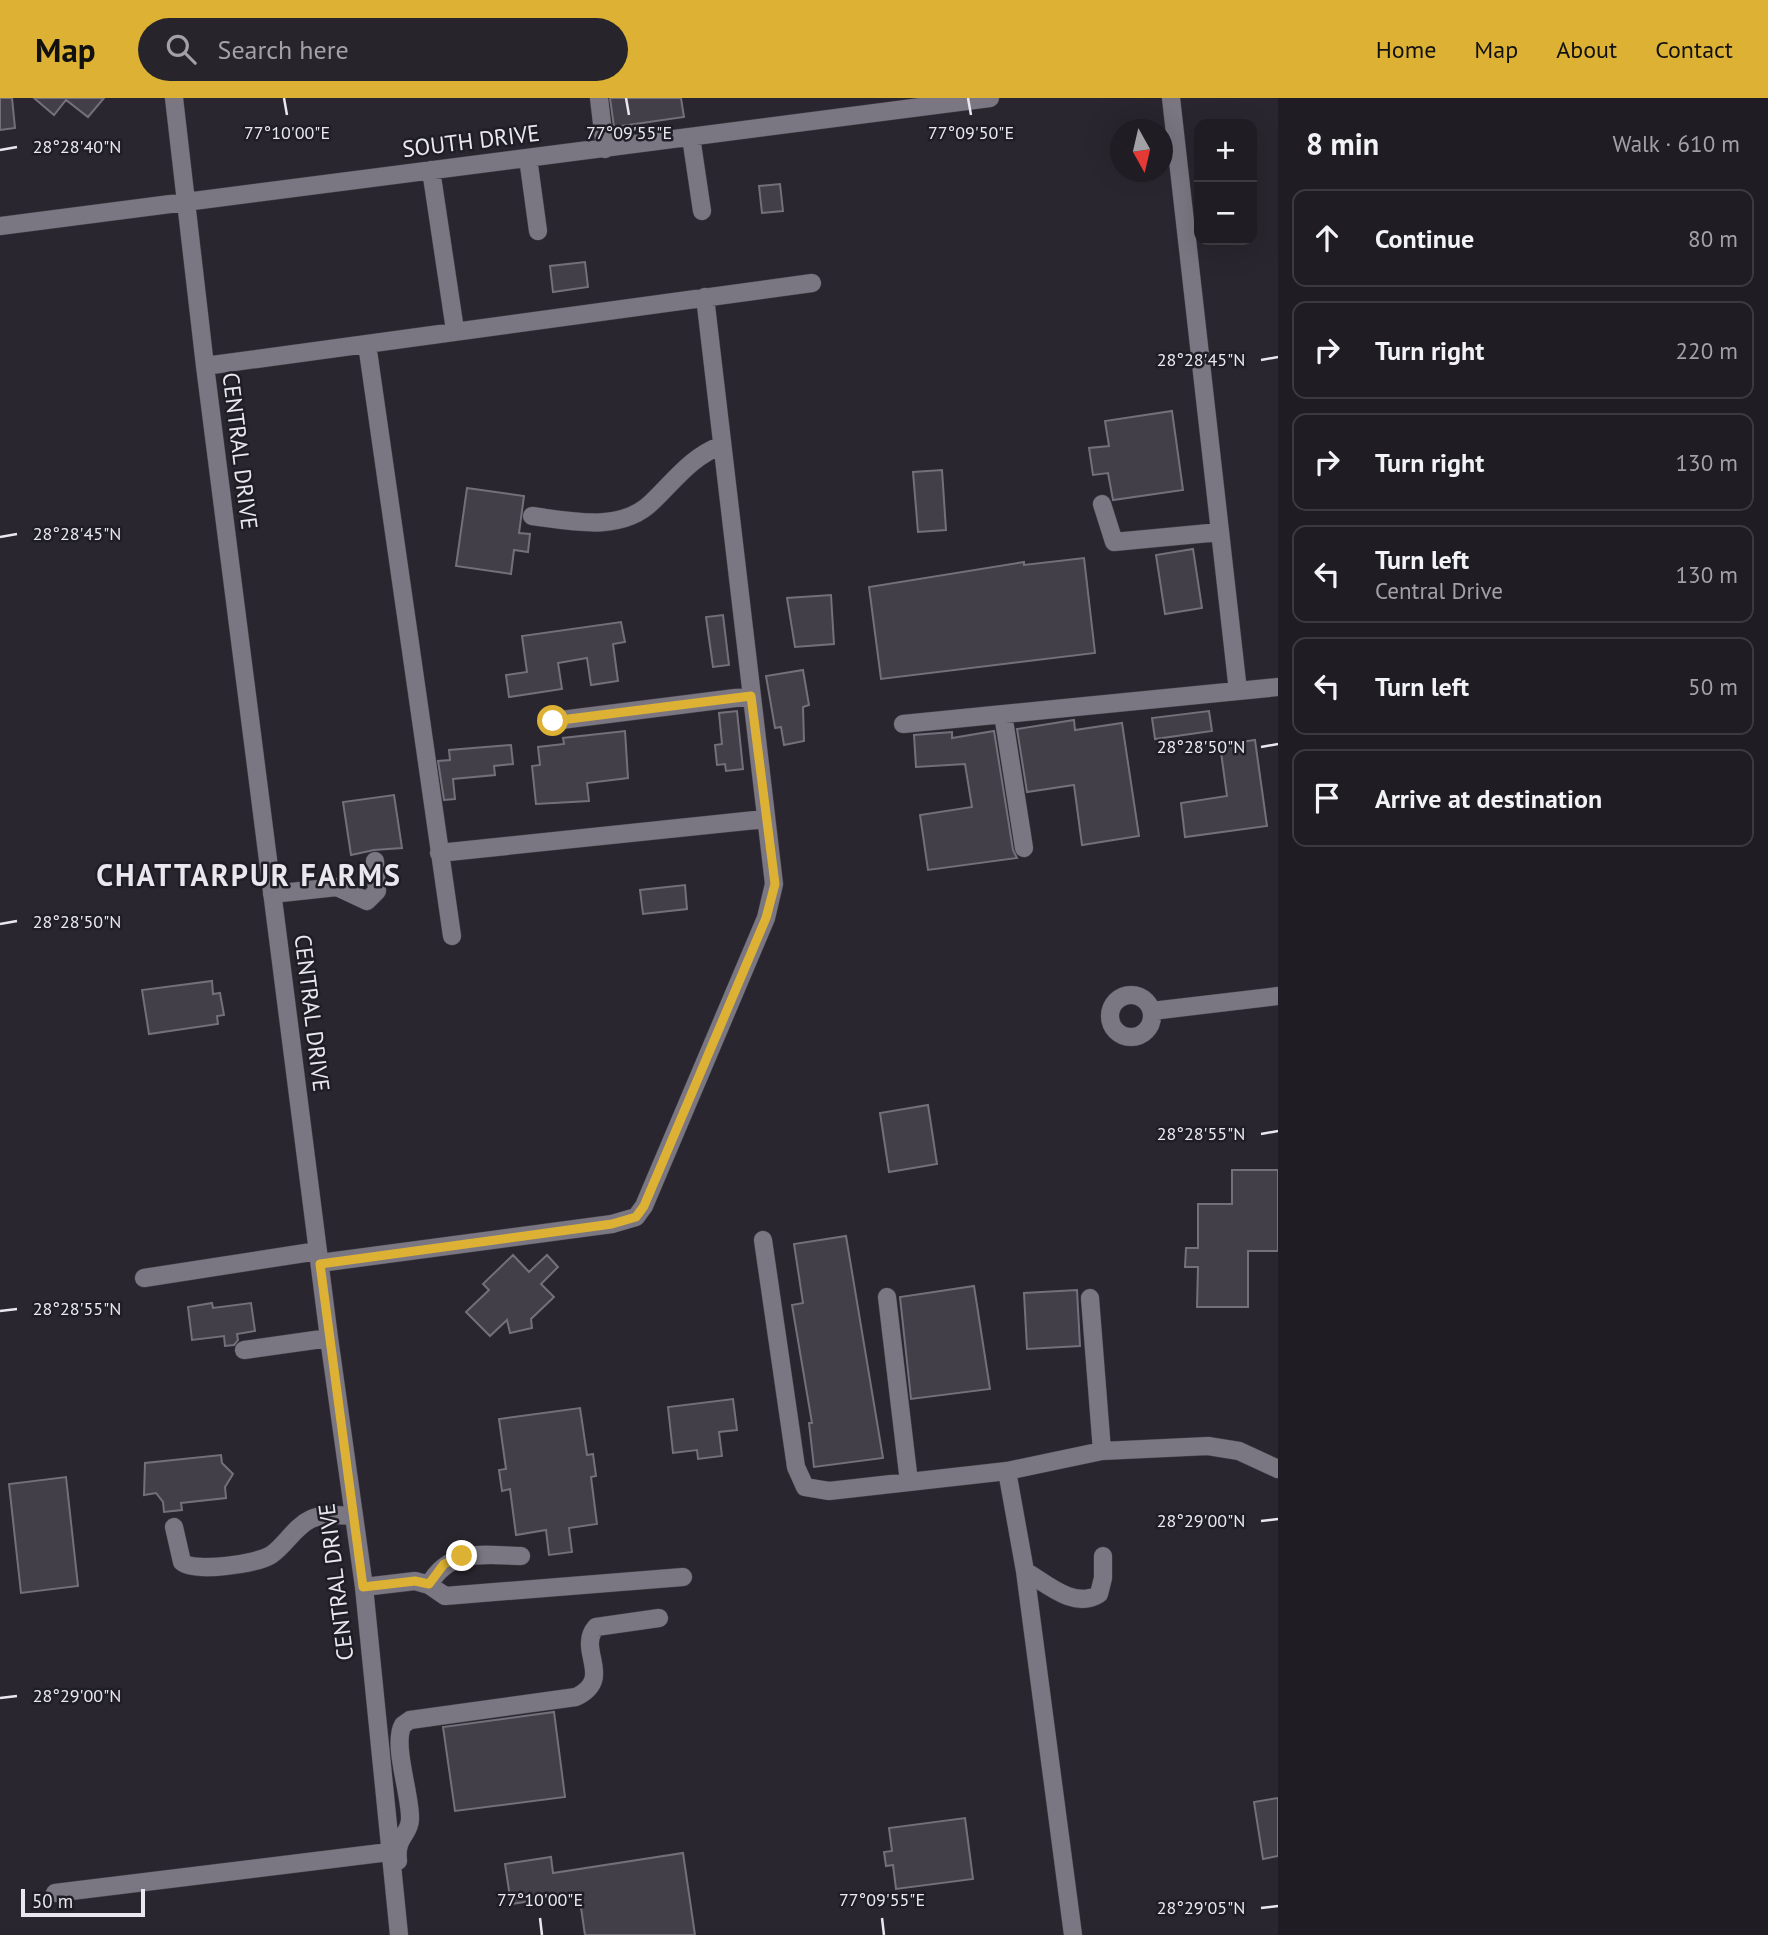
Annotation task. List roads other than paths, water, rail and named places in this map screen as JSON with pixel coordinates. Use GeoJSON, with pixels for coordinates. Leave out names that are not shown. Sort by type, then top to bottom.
{"type":"FeatureCollection","features":[{"type":"Feature","properties":{"kind":"street","name":"CENTRAL DRIVE"},"geometry":{"type":"LineString","coordinates":[[174,98],[205,366],[328,1338],[363,1587],[399,1935]]}},
{"type":"Feature","properties":{"kind":"street"},"geometry":{"type":"LineString","coordinates":[[599,98],[605,149]]}},
{"type":"Feature","properties":{"kind":"street","name":"SOUTH DRIVE"},"geometry":{"type":"LineString","coordinates":[[0,226],[990,98]]}},
{"type":"Feature","properties":{"kind":"street"},"geometry":{"type":"LineString","coordinates":[[1171,98],[1238,691]]}},
{"type":"Feature","properties":{"kind":"street"},"geometry":{"type":"LineString","coordinates":[[691,137],[702,211]]}},
{"type":"Feature","properties":{"kind":"street"},"geometry":{"type":"LineString","coordinates":[[528,159],[538,231]]}},
{"type":"Feature","properties":{"kind":"street"},"geometry":{"type":"LineString","coordinates":[[431,170],[455,330]]}},
{"type":"Feature","properties":{"kind":"street"},"geometry":{"type":"LineString","coordinates":[[205,366],[813,283]]}},
{"type":"Feature","properties":{"kind":"street"},"geometry":{"type":"LineString","coordinates":[[144,1278],[612,1224],[636,1217],[644,1206],[769,908],[775,884],[765,819],[705,298]]}},
{"type":"Feature","properties":{"kind":"street"},"geometry":{"type":"LineString","coordinates":[[367,344],[453,936]]}},
{"type":"Feature","properties":{"kind":"street"},"geometry":{"type":"LineString","coordinates":[[532,516],[585,523],[616,521],[650,505],[692,460],[722,444]]}},
{"type":"Feature","properties":{"kind":"street"},"geometry":{"type":"LineString","coordinates":[[1102,503],[1114,542],[1220,532]]}},
{"type":"Feature","properties":{"kind":"street"},"geometry":{"type":"LineString","coordinates":[[903,723],[1278,687]]}},
{"type":"Feature","properties":{"kind":"street"},"geometry":{"type":"LineString","coordinates":[[553,721],[751,696]]}},
{"type":"Feature","properties":{"kind":"street"},"geometry":{"type":"LineString","coordinates":[[1003,714],[1024,848]]}},
{"type":"Feature","properties":{"kind":"street"},"geometry":{"type":"LineString","coordinates":[[439,853],[765,819]]}},
{"type":"Feature","properties":{"kind":"street"},"geometry":{"type":"LineString","coordinates":[[272,894],[337,887],[367,901],[377,891],[375,862]]}},
{"type":"Feature","properties":{"kind":"street"},"geometry":{"type":"LineString","coordinates":[[1152,1011],[1278,996]]}},
{"type":"Feature","properties":{"kind":"street"},"geometry":{"type":"LineString","coordinates":[[764,1240],[796,1467],[801,1483],[814,1490],[829,1491],[1007,1471],[1102,1451],[1225,1447],[1278,1469]]}},
{"type":"Feature","properties":{"kind":"street"},"geometry":{"type":"LineString","coordinates":[[887,1297],[909,1482]]}},
{"type":"Feature","properties":{"kind":"street"},"geometry":{"type":"LineString","coordinates":[[1090,1298],[1102,1451]]}},
{"type":"Feature","properties":{"kind":"street"},"geometry":{"type":"LineString","coordinates":[[244,1350],[328,1338]]}},
{"type":"Feature","properties":{"kind":"street"},"geometry":{"type":"LineString","coordinates":[[1007,1471],[1025,1571],[1073,1935]]}},
{"type":"Feature","properties":{"kind":"street"},"geometry":{"type":"LineString","coordinates":[[174,1527],[182,1562],[195,1568],[247,1563],[269,1556],[299,1525],[314,1517],[354,1516]]}},
{"type":"Feature","properties":{"kind":"street"},"geometry":{"type":"LineString","coordinates":[[429,1584],[444,1564],[462,1556],[521,1556]]}},
{"type":"Feature","properties":{"kind":"street"},"geometry":{"type":"LineString","coordinates":[[1025,1571],[1069,1597],[1085,1600],[1099,1594],[1102,1586],[1103,1556]]}},
{"type":"Feature","properties":{"kind":"street"},"geometry":{"type":"LineString","coordinates":[[363,1587],[415,1581],[429,1584],[445,1596],[683,1577]]}},
{"type":"Feature","properties":{"kind":"street"},"geometry":{"type":"LineString","coordinates":[[393,1890],[401,1885],[398,1843],[410,1820],[400,1738],[403,1725],[410,1720],[576,1697],[592,1688],[594,1680],[590,1637],[596,1628],[659,1618]]}},
{"type":"Feature","properties":{"kind":"street"},"geometry":{"type":"LineString","coordinates":[[55,1893],[389,1852]]}},
{"type":"Feature","properties":{"kind":"district","name":"CHATTARPUR FARMS"},"geometry":{"type":"Point","coordinates":[249,876]}}]}
